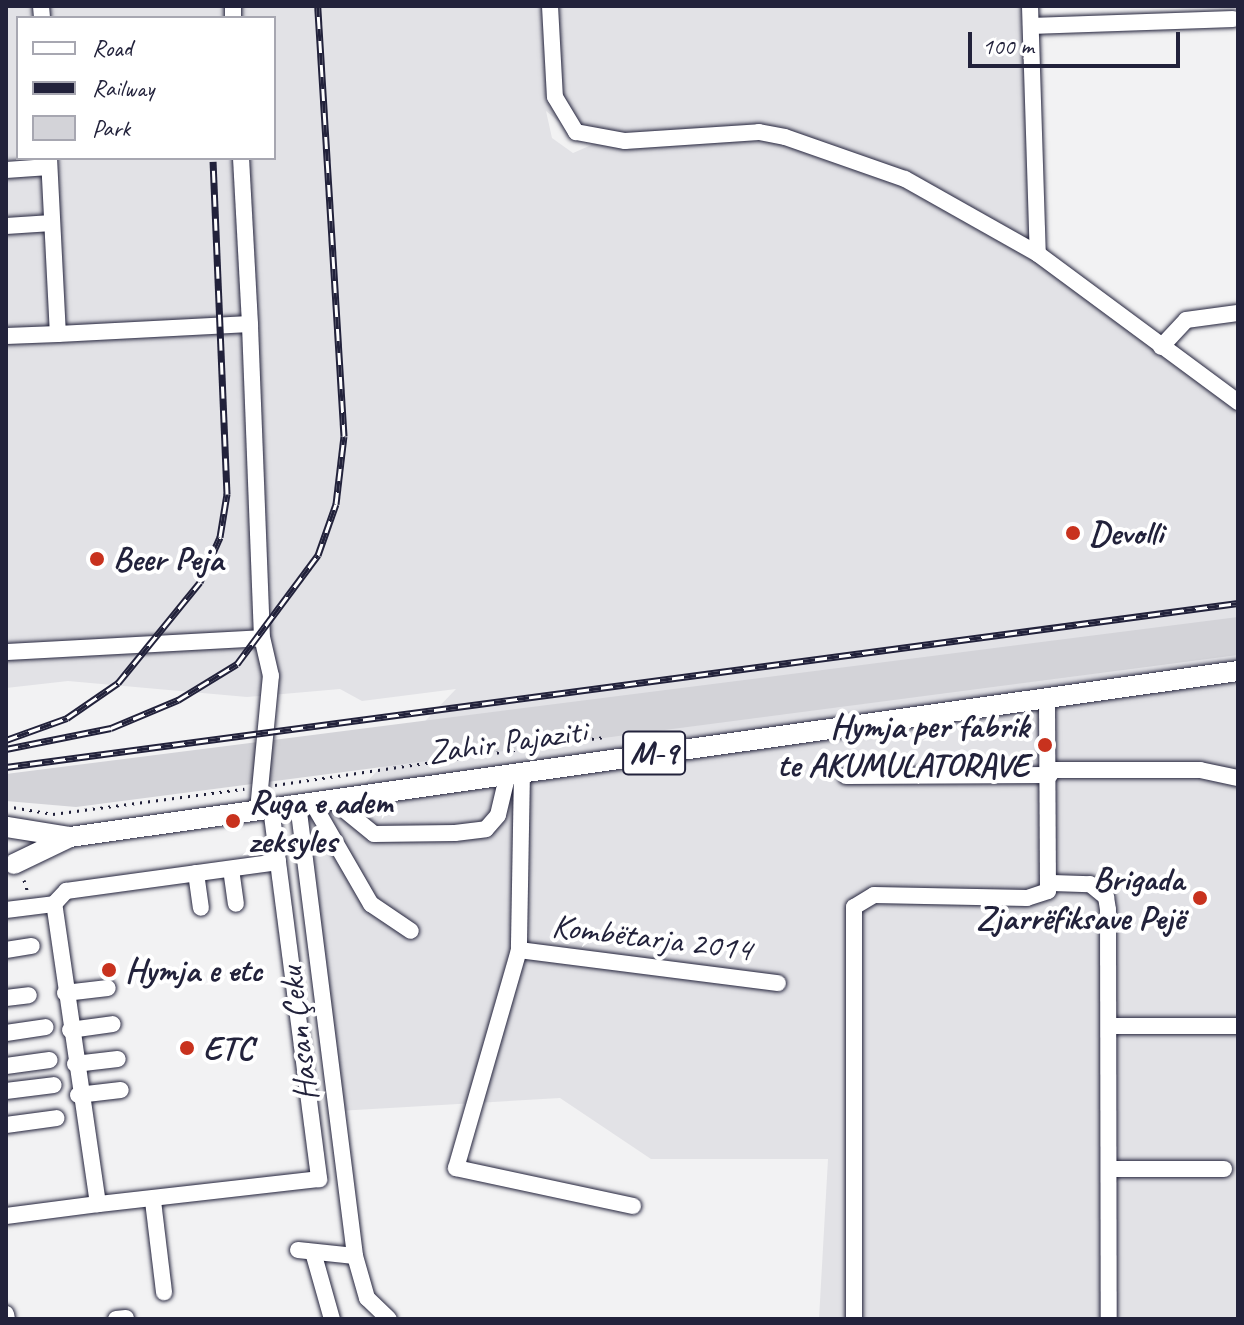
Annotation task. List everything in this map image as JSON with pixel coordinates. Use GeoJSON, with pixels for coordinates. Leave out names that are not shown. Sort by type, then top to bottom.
{"type":"FeatureCollection","features":[{"type":"Feature","properties":{"kind":"main road","name":"Zahir Pajaziti"},"geometry":{"type":"LineString","coordinates":[[7,827],[70,837],[1238,671]]}},
{"type":"Feature","properties":{"kind":"main road","name":"M-9"},"geometry":{"type":"LineString","coordinates":[[7,827],[18,847],[18,869]]}},
{"type":"Feature","properties":{"kind":"main road","name":"Zahir Pajaziti"},"geometry":{"type":"LineString","coordinates":[[18,869],[70,837]]}},
{"type":"Feature","properties":{"kind":"street"},"geometry":{"type":"LineString","coordinates":[[550,6],[555,97],[576,132],[625,141],[759,132],[785,137],[905,179],[1038,254],[1238,402]]}},
{"type":"Feature","properties":{"kind":"street"},"geometry":{"type":"LineString","coordinates":[[1030,6],[1038,254]]}},
{"type":"Feature","properties":{"kind":"street"},"geometry":{"type":"LineString","coordinates":[[1031,26],[1233,19]]}},
{"type":"Feature","properties":{"kind":"street"},"geometry":{"type":"LineString","coordinates":[[6,1216],[319,1179],[278,862],[265,809],[271,676],[262,638],[241,160]]}},
{"type":"Feature","properties":{"kind":"street"},"geometry":{"type":"LineString","coordinates":[[6,170],[49,163],[58,334]]}},
{"type":"Feature","properties":{"kind":"street"},"geometry":{"type":"LineString","coordinates":[[6,226],[52,223]]}},
{"type":"Feature","properties":{"kind":"street"},"geometry":{"type":"LineString","coordinates":[[1161,347],[1186,320],[1238,313]]}},
{"type":"Feature","properties":{"kind":"street"},"geometry":{"type":"LineString","coordinates":[[6,336],[250,324]]}},
{"type":"Feature","properties":{"kind":"street"},"geometry":{"type":"LineString","coordinates":[[6,652],[262,638]]}},
{"type":"Feature","properties":{"kind":"street"},"geometry":{"type":"LineString","coordinates":[[854,1319],[854,907],[874,895],[1039,897],[1052,883],[1047,698]]}},
{"type":"Feature","properties":{"kind":"street"},"geometry":{"type":"LineString","coordinates":[[846,776],[1200,770],[1238,778]]}},
{"type":"Feature","properties":{"kind":"street"},"geometry":{"type":"LineString","coordinates":[[314,802],[374,834],[486,829],[498,815],[515,772]]}},
{"type":"Feature","properties":{"kind":"street","name":"Kombëtarja 2014"},"geometry":{"type":"LineString","coordinates":[[515,772],[519,950],[456,1168],[633,1206]]}},
{"type":"Feature","properties":{"kind":"street"},"geometry":{"type":"LineString","coordinates":[[314,802],[371,904],[411,931]]}},
{"type":"Feature","properties":{"kind":"street","name":"Hasan Çeku"},"geometry":{"type":"LineString","coordinates":[[314,802],[355,1256],[367,1298],[389,1319]]}},
{"type":"Feature","properties":{"kind":"street"},"geometry":{"type":"LineString","coordinates":[[6,910],[54,904],[66,891],[278,862]]}},
{"type":"Feature","properties":{"kind":"street"},"geometry":{"type":"LineString","coordinates":[[231,869],[236,904]]}},
{"type":"Feature","properties":{"kind":"street"},"geometry":{"type":"LineString","coordinates":[[196,873],[201,908]]}},
{"type":"Feature","properties":{"kind":"street"},"geometry":{"type":"LineString","coordinates":[[1052,883],[1090,884],[1106,897],[1112,1026],[1109,1319]]}},
{"type":"Feature","properties":{"kind":"street"},"geometry":{"type":"LineString","coordinates":[[54,904],[78,1095],[98,1204]]}},
{"type":"Feature","properties":{"kind":"street"},"geometry":{"type":"LineString","coordinates":[[6,950],[32,946]]}},
{"type":"Feature","properties":{"kind":"street","name":"Kombëtarja 2014"},"geometry":{"type":"LineString","coordinates":[[519,950],[778,983]]}},
{"type":"Feature","properties":{"kind":"street"},"geometry":{"type":"LineString","coordinates":[[65,993],[108,988]]}},
{"type":"Feature","properties":{"kind":"street"},"geometry":{"type":"LineString","coordinates":[[6,998],[29,995]]}},
{"type":"Feature","properties":{"kind":"street"},"geometry":{"type":"LineString","coordinates":[[70,1030],[113,1024]]}},
{"type":"Feature","properties":{"kind":"street"},"geometry":{"type":"LineString","coordinates":[[1112,1026],[1238,1026]]}},
{"type":"Feature","properties":{"kind":"street"},"geometry":{"type":"LineString","coordinates":[[6,1033],[46,1027]]}},
{"type":"Feature","properties":{"kind":"street"},"geometry":{"type":"LineString","coordinates":[[75,1064],[118,1059]]}},
{"type":"Feature","properties":{"kind":"street"},"geometry":{"type":"LineString","coordinates":[[6,1066],[50,1060]]}},
{"type":"Feature","properties":{"kind":"street"},"geometry":{"type":"LineString","coordinates":[[6,1091],[54,1085]]}},
{"type":"Feature","properties":{"kind":"street"},"geometry":{"type":"LineString","coordinates":[[78,1095],[121,1090]]}},
{"type":"Feature","properties":{"kind":"street"},"geometry":{"type":"LineString","coordinates":[[6,1125],[57,1118]]}},
{"type":"Feature","properties":{"kind":"street"},"geometry":{"type":"LineString","coordinates":[[1112,1169],[1224,1169]]}},
{"type":"Feature","properties":{"kind":"street"},"geometry":{"type":"LineString","coordinates":[[153,1201],[164,1292]]}},
{"type":"Feature","properties":{"kind":"street"},"geometry":{"type":"LineString","coordinates":[[332,1319],[305,1251],[355,1256]]}},
{"type":"Feature","properties":{"kind":"path"},"geometry":{"type":"LineString","coordinates":[[6,806],[40,813],[101,810],[605,737]]}},
{"type":"Feature","properties":{"kind":"path"},"geometry":{"type":"LineString","coordinates":[[18,869],[24,891],[38,893]]}},
{"type":"Feature","properties":{"kind":"shaded area"},"geometry":{"type":"Polygon","coordinates":[[[6,6],[1030,6],[1039,254],[1238,399],[1238,1319],[819,1319],[828,1159],[651,1159],[560,1098],[338,1111],[298,804],[353,796],[456,689],[362,701],[340,689],[247,697],[68,681],[6,688],[6,6]],[[546,111],[552,138],[573,153],[596,143],[546,111]]]}},
{"type":"Feature","properties":{"kind":"green space"},"geometry":{"type":"Polygon","coordinates":[[[1238,617],[1238,655],[76,807],[6,801],[6,774],[1238,617]]]}},
{"type":"Feature","properties":{"kind":"railway"},"geometry":{"type":"LineString","coordinates":[[6,749],[111,728],[178,700],[237,664],[318,555],[336,504],[344,436],[318,6]]}},
{"type":"Feature","properties":{"kind":"railway"},"geometry":{"type":"LineString","coordinates":[[6,740],[67,718],[118,683],[200,582],[220,537],[227,494],[213,161]]}},
{"type":"Feature","properties":{"kind":"railway"},"geometry":{"type":"LineString","coordinates":[[6,767],[1238,603]]}},
{"type":"Feature","properties":{"kind":"place","name":"Devolli"},"geometry":{"type":"Point","coordinates":[1073,533]}},
{"type":"Feature","properties":{"kind":"place","name":"Beer Peja"},"geometry":{"type":"Point","coordinates":[97,559]}},
{"type":"Feature","properties":{"kind":"place","name":"Hymja per fabrik te AKUMULATORAVE"},"geometry":{"type":"Point","coordinates":[1045,745]}},
{"type":"Feature","properties":{"kind":"place","name":"Ruga e adem zeksyles"},"geometry":{"type":"Point","coordinates":[233,821]}},
{"type":"Feature","properties":{"kind":"place","name":"Brigada Zjarrëfiksave Pejë"},"geometry":{"type":"Point","coordinates":[1200,898]}},
{"type":"Feature","properties":{"kind":"place","name":"Hymja e etc"},"geometry":{"type":"Point","coordinates":[109,970]}},
{"type":"Feature","properties":{"kind":"place","name":"ETC"},"geometry":{"type":"Point","coordinates":[187,1048]}}]}
